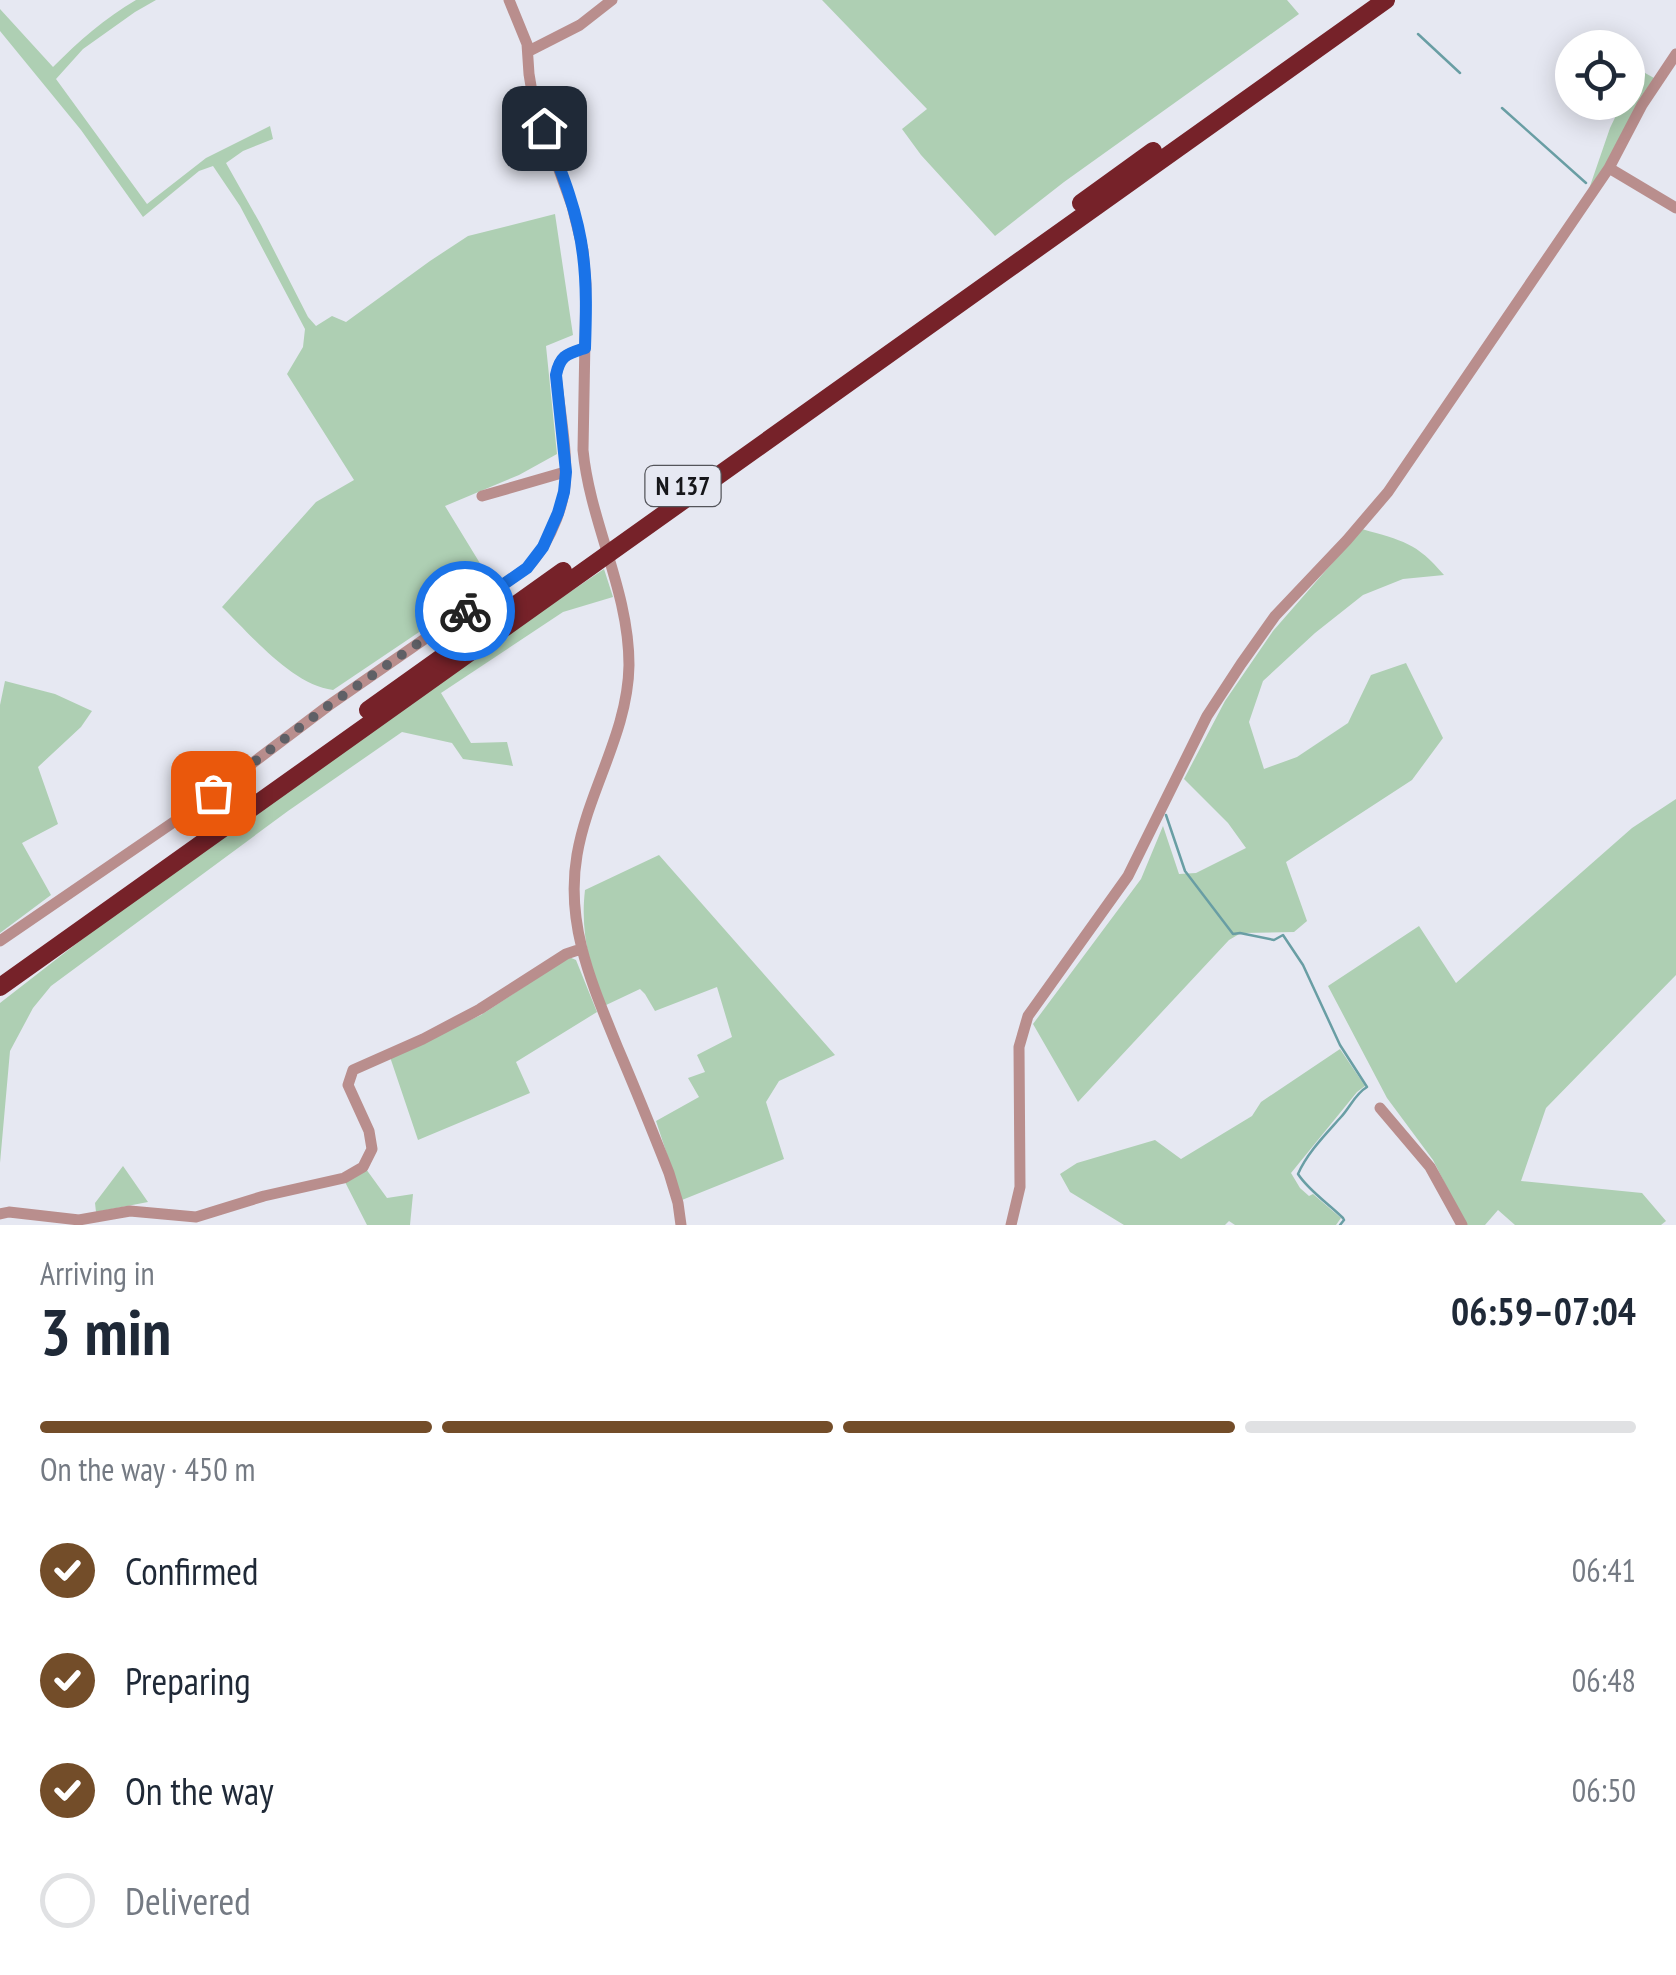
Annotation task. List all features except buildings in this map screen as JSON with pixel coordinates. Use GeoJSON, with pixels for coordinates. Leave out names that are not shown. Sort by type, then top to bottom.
{"type":"FeatureCollection","features":[{"type":"Feature","properties":{"kind":"highway","name":"N 137"},"geometry":{"type":"LineString","coordinates":[[0,972],[1366,0]]}},
{"type":"Feature","properties":{"kind":"highway","name":"N 137"},"geometry":{"type":"LineString","coordinates":[[0,987],[1386,0]]}},
{"type":"Feature","properties":{"kind":"street"},"geometry":{"type":"LineString","coordinates":[[509,0],[529,51],[534,98],[572,206],[583,250],[586,477],[594,516],[622,602],[627,634],[626,698],[577,853],[574,910],[580,949],[593,989],[670,1172],[681,1225]]}},
{"type":"Feature","properties":{"kind":"street"},"geometry":{"type":"LineString","coordinates":[[529,51],[580,25],[612,0]]}},
{"type":"Feature","properties":{"kind":"street"},"geometry":{"type":"LineString","coordinates":[[1011,1225],[1020,1187],[1019,1047],[1028,1016],[1128,876],[1207,716],[1241,664],[1276,616],[1388,492],[1609,168],[1642,105],[1676,54]]}},
{"type":"Feature","properties":{"kind":"street"},"geometry":{"type":"LineString","coordinates":[[1609,168],[1676,208]]}},
{"type":"Feature","properties":{"kind":"street"},"geometry":{"type":"LineString","coordinates":[[0,941],[527,568],[543,547],[564,492],[558,362],[585,348]]}},
{"type":"Feature","properties":{"kind":"street"},"geometry":{"type":"LineString","coordinates":[[482,496],[566,472]]}},
{"type":"Feature","properties":{"kind":"street"},"geometry":{"type":"LineString","coordinates":[[0,1214],[79,1220],[130,1211],[196,1216],[351,1175],[367,1162],[372,1148],[369,1131],[348,1085],[353,1070],[480,1009],[580,949]]}},
{"type":"Feature","properties":{"kind":"street"},"geometry":{"type":"LineString","coordinates":[[1380,1108],[1430,1168],[1462,1225]]}},
{"type":"Feature","properties":{"kind":"green space"},"geometry":{"type":"Polygon","coordinates":[[[136,0],[156,0],[83,49],[56,79],[147,204],[206,158],[270,126],[273,139],[226,163],[316,326],[332,316],[346,322],[468,236],[555,214],[573,335],[546,346],[557,454],[519,475],[445,506],[492,583],[333,690],[302,679],[288,669],[222,607],[316,502],[354,480],[287,374],[303,347],[305,329],[240,206],[213,166],[199,171],[143,217],[81,130],[0,31],[0,9],[53,67],[93,30],[136,0]]]}},
{"type":"Feature","properties":{"kind":"green space"},"geometry":{"type":"Polygon","coordinates":[[[822,0],[1287,0],[1299,14],[995,236],[902,129],[927,109],[822,0]]]}},
{"type":"Feature","properties":{"kind":"green space"},"geometry":{"type":"Polygon","coordinates":[[[1645,73],[1654,78],[1645,94],[1645,73]]]}},
{"type":"Feature","properties":{"kind":"green space"},"geometry":{"type":"Polygon","coordinates":[[[1614,120],[1631,120],[1589,189],[1614,120]]]}},
{"type":"Feature","properties":{"kind":"green space"},"geometry":{"type":"Polygon","coordinates":[[[1362,529],[1408,544],[1444,575],[1403,579],[1363,595],[1263,681],[1249,722],[1264,769],[1297,757],[1348,723],[1371,675],[1406,663],[1443,738],[1412,780],[1286,862],[1307,921],[1294,932],[1241,933],[1229,940],[1078,1102],[1033,1024],[1141,879],[1163,826],[1179,874],[1196,873],[1246,848],[1228,823],[1184,779],[1225,701],[1273,631],[1362,529]]]}},
{"type":"Feature","properties":{"kind":"green space"},"geometry":{"type":"Polygon","coordinates":[[[604,569],[613,597],[563,612],[441,693],[471,743],[507,742],[513,766],[463,759],[452,743],[402,732],[51,986],[33,1008],[10,1051],[0,1163],[0,1003],[94,930],[604,569]]]}},
{"type":"Feature","properties":{"kind":"green space"},"geometry":{"type":"Polygon","coordinates":[[[5,681],[55,694],[92,711],[81,727],[38,767],[58,824],[22,843],[51,895],[0,933],[0,705],[5,681]]]}},
{"type":"Feature","properties":{"kind":"green space"},"geometry":{"type":"Polygon","coordinates":[[[1676,799],[1676,975],[1546,1108],[1521,1181],[1642,1193],[1666,1221],[1661,1225],[1515,1225],[1498,1210],[1485,1225],[1466,1225],[1433,1160],[1387,1098],[1328,986],[1419,926],[1456,983],[1632,828],[1676,799]]]}},
{"type":"Feature","properties":{"kind":"green space"},"geometry":{"type":"Polygon","coordinates":[[[659,855],[835,1055],[779,1081],[766,1102],[784,1159],[682,1200],[656,1121],[699,1097],[688,1078],[705,1072],[697,1055],[732,1037],[717,987],[655,1011],[640,989],[604,1006],[584,921],[585,890],[659,855]]]}},
{"type":"Feature","properties":{"kind":"green space"},"geometry":{"type":"Polygon","coordinates":[[[569,957],[576,960],[597,1012],[516,1062],[530,1093],[418,1140],[390,1057],[481,1015],[569,957]]]}},
{"type":"Feature","properties":{"kind":"green space"},"geometry":{"type":"Polygon","coordinates":[[[1340,1049],[1365,1086],[1291,1173],[1300,1188],[1341,1218],[1336,1225],[1235,1225],[1229,1221],[1225,1225],[1124,1225],[1070,1192],[1060,1174],[1077,1163],[1155,1140],[1181,1159],[1252,1116],[1261,1102],[1340,1049]]]}},
{"type":"Feature","properties":{"kind":"green space"},"geometry":{"type":"Polygon","coordinates":[[[123,1166],[148,1202],[96,1212],[95,1203],[123,1166]]]}},
{"type":"Feature","properties":{"kind":"green space"},"geometry":{"type":"Polygon","coordinates":[[[366,1169],[387,1198],[413,1194],[410,1225],[367,1225],[345,1182],[366,1169]]]}},
{"type":"Feature","properties":{"kind":"waterway"},"geometry":{"type":"LineString","coordinates":[[1418,34],[1460,73]]}},
{"type":"Feature","properties":{"kind":"waterway"},"geometry":{"type":"LineString","coordinates":[[1502,108],[1586,183]]}},
{"type":"Feature","properties":{"kind":"waterway"},"geometry":{"type":"LineString","coordinates":[[1166,815],[1185,871],[1233,934],[1274,940],[1283,935],[1303,965],[1340,1045],[1367,1087],[1317,1144],[1298,1174],[1343,1218],[1340,1225]]}},
{"type":"Feature","properties":{"kind":"way so far"},"geometry":{"type":"LineString","coordinates":[[213,793],[328,706],[465,611]]}},
{"type":"Feature","properties":{"kind":"route"},"geometry":{"type":"LineString","coordinates":[[465,611],[536,559],[564,492],[566,472],[556,375],[558,362],[564,356],[585,348],[586,284],[583,250],[572,206],[544,128]]}}]}
